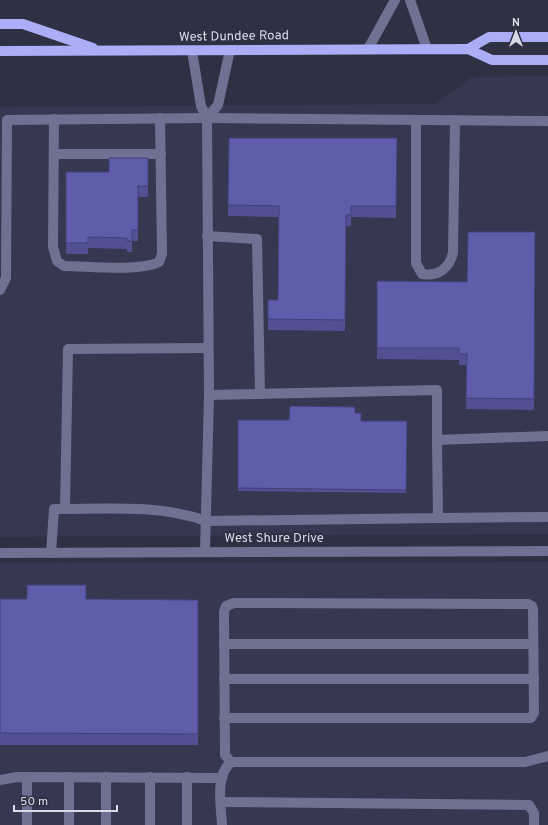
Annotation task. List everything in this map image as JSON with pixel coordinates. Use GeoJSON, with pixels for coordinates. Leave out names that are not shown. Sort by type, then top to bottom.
{"type":"FeatureCollection","features":[{"type":"Feature","properties":{"kind":"main road"},"geometry":{"type":"LineString","coordinates":[[0,24],[23,24],[103,51]]}},
{"type":"Feature","properties":{"kind":"main road","name":"West Dundee Road"},"geometry":{"type":"LineString","coordinates":[[468,49],[489,37],[548,37]]}},
{"type":"Feature","properties":{"kind":"main road","name":"West Dundee Road"},"geometry":{"type":"LineString","coordinates":[[0,51],[468,49],[492,60],[548,60]]}},
{"type":"Feature","properties":{"kind":"street"},"geometry":{"type":"LineString","coordinates":[[368,49],[396,0]]}},
{"type":"Feature","properties":{"kind":"street"},"geometry":{"type":"LineString","coordinates":[[410,0],[427,49]]}},
{"type":"Feature","properties":{"kind":"street"},"geometry":{"type":"LineString","coordinates":[[192,50],[200,106],[207,118],[209,395],[205,552]]}},
{"type":"Feature","properties":{"kind":"street"},"geometry":{"type":"LineString","coordinates":[[207,118],[218,105],[230,50]]}},
{"type":"Feature","properties":{"kind":"street"},"geometry":{"type":"LineString","coordinates":[[54,119],[53,247],[57,261],[64,266],[122,267],[151,266],[159,262],[162,254],[160,118]]}},
{"type":"Feature","properties":{"kind":"street"},"geometry":{"type":"LineString","coordinates":[[0,290],[6,278],[4,120],[207,118],[548,121]]}},
{"type":"Feature","properties":{"kind":"street"},"geometry":{"type":"LineString","coordinates":[[416,120],[416,263],[422,274],[430,276],[440,273],[452,261],[455,120]]}},
{"type":"Feature","properties":{"kind":"street"},"geometry":{"type":"LineString","coordinates":[[54,154],[160,154]]}},
{"type":"Feature","properties":{"kind":"street"},"geometry":{"type":"LineString","coordinates":[[208,236],[257,239],[260,394]]}},
{"type":"Feature","properties":{"kind":"street"},"geometry":{"type":"LineString","coordinates":[[65,509],[68,349],[208,348]]}},
{"type":"Feature","properties":{"kind":"street"},"geometry":{"type":"LineString","coordinates":[[209,395],[437,390],[438,518]]}},
{"type":"Feature","properties":{"kind":"street"},"geometry":{"type":"LineString","coordinates":[[437,440],[548,436]]}},
{"type":"Feature","properties":{"kind":"street"},"geometry":{"type":"LineString","coordinates":[[51,553],[54,509],[159,510],[189,515],[206,521],[548,517]]}},
{"type":"Feature","properties":{"kind":"street","name":"West Shure Drive"},"geometry":{"type":"LineString","coordinates":[[0,553],[548,551]]}},
{"type":"Feature","properties":{"kind":"street"},"geometry":{"type":"LineString","coordinates":[[224,718],[531,718],[534,713],[533,609],[528,604],[234,603],[226,606],[224,612],[224,718],[225,754],[231,762]]}},
{"type":"Feature","properties":{"kind":"street"},"geometry":{"type":"LineString","coordinates":[[224,644],[533,644]]}},
{"type":"Feature","properties":{"kind":"street"},"geometry":{"type":"LineString","coordinates":[[224,679],[534,679]]}},
{"type":"Feature","properties":{"kind":"street"},"geometry":{"type":"LineString","coordinates":[[222,825],[222,778],[226,766],[231,762],[525,762],[548,756]]}},
{"type":"Feature","properties":{"kind":"street"},"geometry":{"type":"LineString","coordinates":[[0,780],[27,777],[222,778]]}},
{"type":"Feature","properties":{"kind":"street"},"geometry":{"type":"LineString","coordinates":[[27,777],[27,825]]}},
{"type":"Feature","properties":{"kind":"street"},"geometry":{"type":"LineString","coordinates":[[69,777],[69,825]]}},
{"type":"Feature","properties":{"kind":"street"},"geometry":{"type":"LineString","coordinates":[[106,777],[106,825]]}},
{"type":"Feature","properties":{"kind":"street"},"geometry":{"type":"LineString","coordinates":[[150,777],[150,825]]}},
{"type":"Feature","properties":{"kind":"street"},"geometry":{"type":"LineString","coordinates":[[187,777],[188,825]]}},
{"type":"Feature","properties":{"kind":"street"},"geometry":{"type":"LineString","coordinates":[[221,802],[529,805],[534,813],[534,825]]}},
{"type":"Feature","properties":{"kind":"shaded area"},"geometry":{"type":"Polygon","coordinates":[[[548,76],[548,534],[0,537],[0,107],[436,104],[472,77],[548,76]]]}},
{"type":"Feature","properties":{"kind":"shaded area"},"geometry":{"type":"Polygon","coordinates":[[[548,562],[548,825],[0,825],[0,563],[548,562]]]}},
{"type":"Feature","properties":{"kind":"building"},"geometry":{"type":"Polygon","coordinates":[[[229,138],[397,138],[396,206],[351,206],[351,215],[346,215],[345,320],[268,319],[268,300],[278,300],[279,206],[228,205],[229,138]]]}},
{"type":"Feature","properties":{"kind":"building"},"geometry":{"type":"Polygon","coordinates":[[[109,158],[148,158],[148,186],[138,186],[138,230],[132,230],[132,241],[127,241],[127,238],[88,237],[88,243],[66,243],[66,172],[109,172],[109,158]]]}},
{"type":"Feature","properties":{"kind":"building"},"geometry":{"type":"Polygon","coordinates":[[[468,232],[535,232],[534,399],[466,398],[467,354],[459,354],[459,348],[377,348],[377,281],[467,282],[468,232]]]}},
{"type":"Feature","properties":{"kind":"building"},"geometry":{"type":"Polygon","coordinates":[[[290,406],[355,407],[355,413],[361,413],[361,421],[407,421],[406,490],[238,488],[238,420],[289,420],[290,406]]]}},
{"type":"Feature","properties":{"kind":"building"},"geometry":{"type":"Polygon","coordinates":[[[27,585],[86,585],[86,599],[198,600],[198,734],[0,733],[0,599],[27,599],[27,585]]]}}]}
